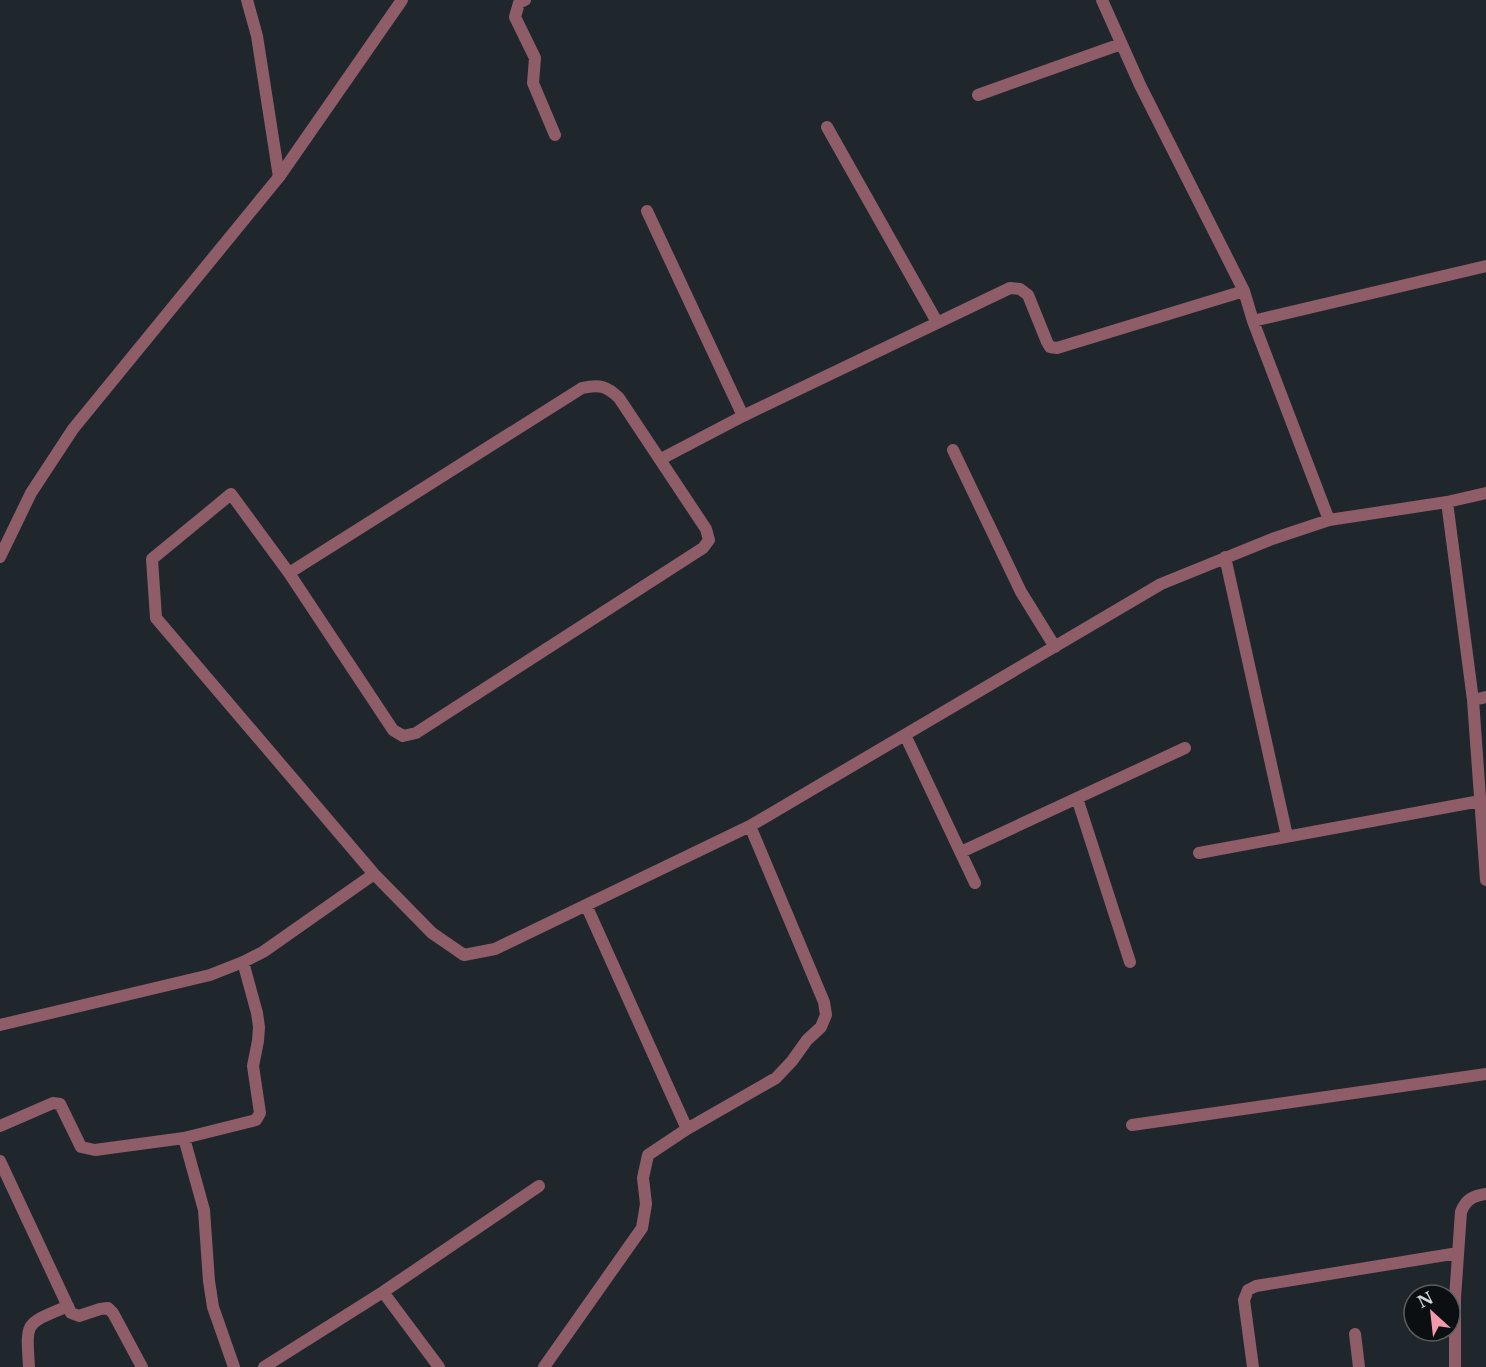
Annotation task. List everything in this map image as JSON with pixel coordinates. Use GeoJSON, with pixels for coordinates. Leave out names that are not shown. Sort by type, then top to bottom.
{"type":"FeatureCollection","features":[{"type":"Feature","properties":{"kind":"street"},"geometry":{"type":"LineString","coordinates":[[247,0],[258,47],[279,177]]}},
{"type":"Feature","properties":{"kind":"street"},"geometry":{"type":"LineString","coordinates":[[0,557],[31,493],[73,429],[279,177],[402,0]]}},
{"type":"Feature","properties":{"kind":"street"},"geometry":{"type":"LineString","coordinates":[[525,0],[519,3],[515,17],[535,58],[533,83],[555,135]]}},
{"type":"Feature","properties":{"kind":"street"},"geometry":{"type":"LineString","coordinates":[[1102,0],[1140,85],[1244,291],[1253,321],[1329,520]]}},
{"type":"Feature","properties":{"kind":"street"},"geometry":{"type":"LineString","coordinates":[[978,95],[1122,44]]}},
{"type":"Feature","properties":{"kind":"street"},"geometry":{"type":"LineString","coordinates":[[827,127],[937,322]]}},
{"type":"Feature","properties":{"kind":"street"},"geometry":{"type":"LineString","coordinates":[[648,211],[743,417]]}},
{"type":"Feature","properties":{"kind":"street"},"geometry":{"type":"LineString","coordinates":[[1253,321],[1486,266]]}},
{"type":"Feature","properties":{"kind":"street"},"geometry":{"type":"LineString","coordinates":[[661,459],[1010,288],[1020,289],[1028,295],[1047,342],[1050,347],[1057,348],[1244,291]]}},
{"type":"Feature","properties":{"kind":"street"},"geometry":{"type":"LineString","coordinates":[[289,573],[582,388],[596,385],[609,388],[620,398],[706,529],[709,540],[703,548],[416,733],[404,736],[393,730],[289,573],[231,494],[152,559],[156,618],[374,874],[432,933],[464,955],[495,949],[750,826],[1161,584],[1225,557],[1329,520],[1447,502],[1486,493]]}},
{"type":"Feature","properties":{"kind":"street"},"geometry":{"type":"LineString","coordinates":[[953,450],[1021,592],[1055,647]]}},
{"type":"Feature","properties":{"kind":"street"},"geometry":{"type":"LineString","coordinates":[[1447,502],[1473,700],[1486,880]]}},
{"type":"Feature","properties":{"kind":"street"},"geometry":{"type":"LineString","coordinates":[[1225,557],[1287,836]]}},
{"type":"Feature","properties":{"kind":"street"},"geometry":{"type":"LineString","coordinates":[[1473,700],[1486,697]]}},
{"type":"Feature","properties":{"kind":"street"},"geometry":{"type":"LineString","coordinates":[[905,735],[975,883]]}},
{"type":"Feature","properties":{"kind":"street"},"geometry":{"type":"LineString","coordinates":[[961,852],[1185,748]]}},
{"type":"Feature","properties":{"kind":"street"},"geometry":{"type":"LineString","coordinates":[[1077,798],[1130,962]]}},
{"type":"Feature","properties":{"kind":"street"},"geometry":{"type":"LineString","coordinates":[[1199,853],[1480,801]]}},
{"type":"Feature","properties":{"kind":"street"},"geometry":{"type":"LineString","coordinates":[[544,1367],[642,1228],[646,1204],[643,1178],[648,1155],[687,1129],[776,1078],[807,1040],[821,1027],[826,1015],[824,1002],[750,826]]}},
{"type":"Feature","properties":{"kind":"street"},"geometry":{"type":"LineString","coordinates":[[0,1025],[198,978],[243,962],[263,952],[374,874]]}},
{"type":"Feature","properties":{"kind":"street"},"geometry":{"type":"LineString","coordinates":[[586,905],[687,1129]]}},
{"type":"Feature","properties":{"kind":"street"},"geometry":{"type":"LineString","coordinates":[[0,1126],[53,1103],[60,1104],[76,1140],[81,1147],[88,1149],[183,1138],[256,1120],[261,1113],[252,1066],[259,1027],[243,962]]}},
{"type":"Feature","properties":{"kind":"street"},"geometry":{"type":"LineString","coordinates":[[1132,1125],[1486,1074]]}},
{"type":"Feature","properties":{"kind":"street"},"geometry":{"type":"LineString","coordinates":[[183,1138],[204,1210],[208,1281],[213,1307],[234,1367]]}},
{"type":"Feature","properties":{"kind":"street"},"geometry":{"type":"LineString","coordinates":[[0,1161],[74,1316],[100,1308],[108,1308],[113,1313],[142,1367]]}},
{"type":"Feature","properties":{"kind":"street"},"geometry":{"type":"LineString","coordinates":[[264,1367],[383,1292],[539,1186]]}},
{"type":"Feature","properties":{"kind":"street"},"geometry":{"type":"LineString","coordinates":[[1455,1367],[1455,1298],[1461,1212],[1464,1202],[1474,1196],[1486,1194]]}},
{"type":"Feature","properties":{"kind":"street"},"geometry":{"type":"LineString","coordinates":[[1253,1367],[1244,1300],[1248,1290],[1256,1286],[1458,1253]]}},
{"type":"Feature","properties":{"kind":"street"},"geometry":{"type":"LineString","coordinates":[[383,1292],[439,1367]]}},
{"type":"Feature","properties":{"kind":"street"},"geometry":{"type":"LineString","coordinates":[[30,1367],[28,1328],[35,1321],[68,1306]]}},
{"type":"Feature","properties":{"kind":"street"},"geometry":{"type":"LineString","coordinates":[[1355,1334],[1359,1367]]}}]}
